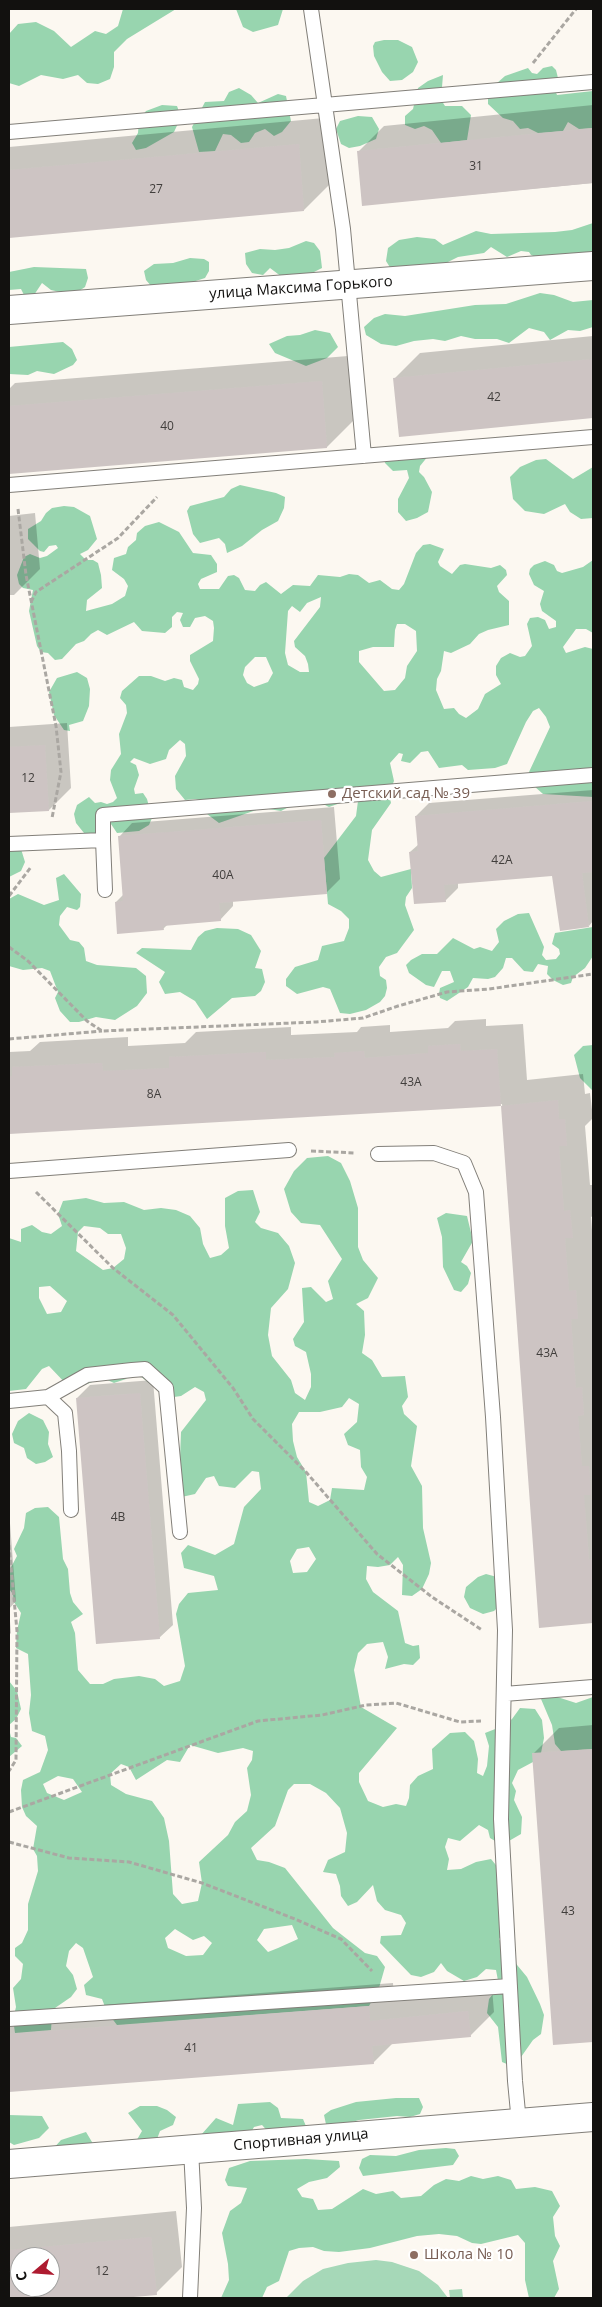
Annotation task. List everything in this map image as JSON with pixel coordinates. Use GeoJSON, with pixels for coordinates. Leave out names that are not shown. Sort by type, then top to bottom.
{"type":"FeatureCollection","features":[{"type":"Feature","properties":{"kind":"street","name":"улица Максима Горького"},"geometry":{"type":"LineString","coordinates":[[9,310],[593,266]]}},
{"type":"Feature","properties":{"kind":"street","name":"Спортивная улица"},"geometry":{"type":"LineString","coordinates":[[9,2164],[593,2117]]}},
{"type":"Feature","properties":{"kind":"lane"},"geometry":{"type":"LineString","coordinates":[[311,9],[350,284],[364,456]]}},
{"type":"Feature","properties":{"kind":"lane"},"geometry":{"type":"LineString","coordinates":[[9,132],[593,82]]}},
{"type":"Feature","properties":{"kind":"lane"},"geometry":{"type":"LineString","coordinates":[[12,485],[593,437]]}},
{"type":"Feature","properties":{"kind":"lane"},"geometry":{"type":"LineString","coordinates":[[105,890],[103,815],[593,775]]}},
{"type":"Feature","properties":{"kind":"lane"},"geometry":{"type":"LineString","coordinates":[[9,844],[103,840]]}},
{"type":"Feature","properties":{"kind":"lane"},"geometry":{"type":"LineString","coordinates":[[9,1171],[289,1150]]}},
{"type":"Feature","properties":{"kind":"lane"},"geometry":{"type":"LineString","coordinates":[[378,1154],[434,1153],[464,1164],[476,1192],[493,1417],[505,1642],[501,1819],[519,2123]]}},
{"type":"Feature","properties":{"kind":"lane"},"geometry":{"type":"LineString","coordinates":[[9,1401],[48,1397],[87,1375],[145,1369],[166,1388],[180,1532]]}},
{"type":"Feature","properties":{"kind":"lane"},"geometry":{"type":"LineString","coordinates":[[48,1397],[65,1413],[69,1451],[71,1510]]}},
{"type":"Feature","properties":{"kind":"lane"},"geometry":{"type":"LineString","coordinates":[[504,1694],[593,1687]]}},
{"type":"Feature","properties":{"kind":"lane"},"geometry":{"type":"LineString","coordinates":[[9,2019],[510,1986]]}},
{"type":"Feature","properties":{"kind":"lane"},"geometry":{"type":"LineString","coordinates":[[190,2298],[194,2208],[191,2149]]}},
{"type":"Feature","properties":{"kind":"path"},"geometry":{"type":"LineString","coordinates":[[509,89],[541,54],[576,9]]}},
{"type":"Feature","properties":{"kind":"path"},"geometry":{"type":"LineString","coordinates":[[31,602],[36,592],[118,538],[148,505],[184,471]]}},
{"type":"Feature","properties":{"kind":"path"},"geometry":{"type":"LineString","coordinates":[[9,896],[37,858],[44,843],[52,818],[60,772],[56,726],[26,575],[12,485]]}},
{"type":"Feature","properties":{"kind":"path"},"geometry":{"type":"LineString","coordinates":[[9,947],[28,960],[87,1021],[102,1030]]}},
{"type":"Feature","properties":{"kind":"path"},"geometry":{"type":"LineString","coordinates":[[9,1039],[102,1030],[316,1022],[363,1018],[446,992],[489,989],[593,974]]}},
{"type":"Feature","properties":{"kind":"path"},"geometry":{"type":"LineString","coordinates":[[289,1150],[378,1154]]}},
{"type":"Feature","properties":{"kind":"path"},"geometry":{"type":"LineString","coordinates":[[23,1170],[38,1195],[113,1268],[173,1315],[233,1388],[253,1419],[306,1472],[377,1554],[472,1625],[505,1642]]}},
{"type":"Feature","properties":{"kind":"path"},"geometry":{"type":"LineString","coordinates":[[9,1545],[17,1631],[16,1760],[9,1771]]}},
{"type":"Feature","properties":{"kind":"path"},"geometry":{"type":"LineString","coordinates":[[9,1812],[258,1721],[322,1715],[366,1706],[396,1703],[460,1722],[503,1720]]}},
{"type":"Feature","properties":{"kind":"path"},"geometry":{"type":"LineString","coordinates":[[9,1842],[69,1858],[129,1862],[202,1883],[295,1919],[341,1939],[392,1994]]}},
{"type":"Feature","properties":{"kind":"green space"},"geometry":{"type":"Polygon","coordinates":[[[123,9],[176,9],[127,39],[114,52],[114,67],[110,79],[98,84],[87,83],[78,75],[63,79],[41,75],[19,86],[9,83],[9,34],[18,24],[36,22],[54,31],[71,47],[95,31],[106,34],[118,26],[123,9]]]}},
{"type":"Feature","properties":{"kind":"green space"},"geometry":{"type":"Polygon","coordinates":[[[236,9],[283,9],[278,25],[253,32],[243,27],[236,9]]]}},
{"type":"Feature","properties":{"kind":"green space"},"geometry":{"type":"Polygon","coordinates":[[[398,40],[412,47],[418,62],[413,72],[402,80],[390,81],[382,72],[374,56],[373,46],[375,42],[398,40]]]}},
{"type":"Feature","properties":{"kind":"green space"},"geometry":{"type":"Polygon","coordinates":[[[552,66],[556,70],[558,78],[553,85],[557,95],[593,91],[593,128],[579,129],[568,122],[563,131],[538,133],[528,128],[520,129],[513,121],[503,118],[488,104],[488,91],[505,76],[528,68],[532,73],[537,74],[543,68],[552,66]]]}},
{"type":"Feature","properties":{"kind":"green space"},"geometry":{"type":"Polygon","coordinates":[[[443,75],[442,87],[438,95],[445,106],[462,106],[471,115],[467,140],[441,143],[432,130],[424,126],[415,129],[405,125],[405,116],[413,109],[418,88],[428,81],[443,75]]]}},
{"type":"Feature","properties":{"kind":"green space"},"geometry":{"type":"Polygon","coordinates":[[[239,88],[251,95],[258,103],[278,94],[286,96],[291,121],[282,132],[274,136],[265,129],[255,133],[249,142],[241,143],[231,135],[223,134],[215,151],[199,152],[192,127],[205,102],[224,101],[229,92],[239,88]]]}},
{"type":"Feature","properties":{"kind":"green space"},"geometry":{"type":"Polygon","coordinates":[[[162,105],[177,106],[181,117],[174,132],[146,148],[136,150],[132,143],[138,133],[139,120],[146,111],[162,105]]]}},
{"type":"Feature","properties":{"kind":"green space"},"geometry":{"type":"Polygon","coordinates":[[[358,116],[372,117],[379,129],[376,139],[360,146],[349,148],[341,144],[336,129],[340,121],[358,116]]]}},
{"type":"Feature","properties":{"kind":"green space"},"geometry":{"type":"Polygon","coordinates":[[[593,223],[593,255],[574,253],[543,260],[531,255],[529,252],[521,251],[507,257],[491,247],[484,253],[458,257],[438,267],[391,269],[386,261],[388,248],[399,240],[417,237],[435,239],[443,245],[476,231],[491,234],[555,232],[572,230],[593,223]]]}},
{"type":"Feature","properties":{"kind":"green space"},"geometry":{"type":"Polygon","coordinates":[[[306,241],[314,243],[320,251],[322,268],[298,280],[286,280],[270,268],[263,275],[252,273],[246,264],[245,253],[260,249],[275,250],[289,248],[306,241]]]}},
{"type":"Feature","properties":{"kind":"green space"},"geometry":{"type":"Polygon","coordinates":[[[190,258],[204,259],[209,262],[209,271],[205,278],[174,288],[152,287],[146,280],[144,271],[154,264],[173,263],[190,258]]]}},
{"type":"Feature","properties":{"kind":"green space"},"geometry":{"type":"Polygon","coordinates":[[[34,267],[86,269],[88,278],[85,287],[73,295],[51,290],[42,283],[32,298],[25,297],[21,289],[9,290],[9,272],[34,267]]]}},
{"type":"Feature","properties":{"kind":"green space"},"geometry":{"type":"Polygon","coordinates":[[[540,293],[554,295],[573,302],[593,300],[593,327],[580,331],[568,330],[550,340],[544,332],[529,328],[509,343],[497,339],[475,339],[461,336],[445,341],[433,339],[414,341],[396,346],[381,344],[366,335],[364,327],[374,318],[385,314],[405,316],[475,305],[506,304],[540,293]]]}},
{"type":"Feature","properties":{"kind":"green space"},"geometry":{"type":"Polygon","coordinates":[[[315,330],[330,333],[338,347],[327,358],[306,366],[275,353],[269,344],[287,336],[300,335],[315,330]]]}},
{"type":"Feature","properties":{"kind":"green space"},"geometry":{"type":"Polygon","coordinates":[[[63,342],[72,349],[77,360],[73,365],[54,374],[37,371],[28,375],[9,374],[9,347],[63,342]]]}},
{"type":"Feature","properties":{"kind":"green space"},"geometry":{"type":"Polygon","coordinates":[[[433,450],[420,466],[419,472],[432,492],[428,512],[406,521],[398,512],[398,499],[409,478],[407,470],[393,471],[385,463],[383,455],[433,450]]]}},
{"type":"Feature","properties":{"kind":"green space"},"geometry":{"type":"Polygon","coordinates":[[[546,459],[573,479],[593,467],[593,518],[581,519],[570,512],[565,504],[544,514],[525,511],[513,499],[510,477],[520,467],[536,460],[546,459]]]}},
{"type":"Feature","properties":{"kind":"green space"},"geometry":{"type":"Polygon","coordinates":[[[240,485],[276,493],[285,497],[284,508],[278,521],[262,530],[242,546],[227,553],[225,544],[219,538],[200,543],[193,534],[187,511],[190,506],[224,497],[231,489],[240,485]]]}},
{"type":"Feature","properties":{"kind":"green space"},"geometry":{"type":"Polygon","coordinates":[[[74,507],[90,516],[97,539],[88,550],[80,554],[86,560],[93,560],[98,563],[102,588],[87,600],[86,611],[112,604],[125,596],[128,586],[124,579],[112,570],[114,558],[126,554],[128,547],[136,540],[137,533],[145,526],[159,522],[179,532],[193,553],[211,555],[217,564],[217,572],[201,579],[198,584],[200,589],[219,589],[228,576],[234,575],[239,578],[245,590],[255,591],[266,582],[281,594],[293,585],[310,586],[318,575],[340,577],[349,574],[358,575],[369,583],[380,580],[392,589],[399,590],[404,584],[416,553],[423,545],[430,544],[444,549],[438,562],[440,566],[452,574],[460,565],[465,564],[491,568],[500,565],[506,570],[507,575],[497,586],[499,592],[509,601],[509,625],[479,634],[470,644],[451,653],[444,651],[441,671],[437,679],[436,690],[444,709],[454,708],[466,718],[478,709],[485,694],[501,684],[496,675],[496,666],[501,658],[510,653],[520,657],[525,656],[532,646],[527,624],[530,618],[538,617],[545,620],[549,629],[556,627],[556,621],[542,611],[540,604],[544,591],[534,585],[529,574],[530,569],[534,565],[545,561],[554,565],[557,571],[562,573],[583,567],[593,560],[593,633],[586,629],[576,629],[563,647],[566,653],[585,647],[593,649],[593,797],[543,794],[534,786],[529,772],[550,727],[546,717],[539,708],[533,711],[526,722],[507,764],[495,768],[468,770],[462,765],[439,768],[428,751],[421,752],[410,763],[401,761],[403,754],[399,753],[390,763],[394,781],[389,793],[391,803],[372,830],[368,860],[374,871],[381,877],[411,869],[412,888],[406,897],[405,905],[414,930],[397,953],[386,957],[379,967],[380,976],[386,980],[385,996],[380,1002],[366,1010],[350,1014],[340,1013],[330,989],[323,987],[297,994],[286,986],[286,979],[295,967],[318,960],[322,946],[344,941],[349,928],[349,919],[341,911],[328,904],[324,858],[356,816],[358,801],[349,800],[329,807],[323,804],[316,793],[281,811],[262,808],[219,823],[207,814],[203,801],[196,799],[185,800],[176,789],[175,776],[186,756],[185,744],[180,740],[169,750],[166,759],[150,764],[134,758],[130,762],[136,765],[139,775],[134,789],[135,794],[143,793],[147,799],[152,818],[149,825],[139,831],[117,833],[109,821],[101,835],[88,838],[76,823],[74,814],[77,805],[89,797],[95,803],[107,804],[117,798],[110,780],[111,770],[121,754],[119,734],[127,713],[126,705],[120,698],[122,691],[139,676],[151,676],[165,681],[174,678],[182,680],[184,687],[193,690],[198,684],[199,679],[190,661],[190,655],[213,641],[214,628],[213,621],[205,616],[195,618],[190,627],[183,627],[180,620],[183,613],[177,612],[172,617],[172,627],[165,633],[142,631],[134,622],[107,635],[98,630],[84,641],[76,644],[62,659],[55,660],[48,653],[41,652],[37,646],[29,611],[33,590],[23,588],[19,584],[17,575],[24,557],[30,554],[40,558],[47,556],[58,548],[56,545],[49,546],[44,552],[40,551],[28,539],[28,529],[41,521],[52,508],[74,507]],[[321,597],[307,603],[300,612],[292,606],[288,611],[285,653],[288,665],[300,672],[309,672],[308,664],[305,656],[295,647],[294,641],[320,607],[321,597]],[[397,624],[394,647],[373,647],[359,651],[359,662],[384,691],[395,690],[405,678],[407,666],[417,651],[416,631],[405,624],[397,624]],[[255,657],[245,667],[243,675],[247,683],[254,687],[268,682],[273,673],[266,657],[255,657]]]}},
{"type":"Feature","properties":{"kind":"green space"},"geometry":{"type":"Polygon","coordinates":[[[77,672],[87,678],[90,689],[89,706],[83,721],[69,725],[70,731],[64,730],[54,715],[49,692],[57,678],[77,672]]]}},
{"type":"Feature","properties":{"kind":"green space"},"geometry":{"type":"Polygon","coordinates":[[[9,846],[21,849],[25,862],[21,871],[9,877],[9,846]]]}},
{"type":"Feature","properties":{"kind":"green space"},"geometry":{"type":"Polygon","coordinates":[[[64,874],[81,894],[80,907],[77,910],[67,907],[60,916],[59,925],[70,940],[79,942],[84,948],[86,961],[97,965],[136,968],[146,976],[147,993],[137,1006],[115,1020],[96,1017],[79,1022],[70,1022],[60,1011],[55,998],[58,992],[50,971],[42,968],[23,970],[9,966],[9,899],[18,894],[44,905],[59,900],[56,878],[64,874]]]}},
{"type":"Feature","properties":{"kind":"green space"},"geometry":{"type":"Polygon","coordinates":[[[529,913],[544,947],[542,955],[546,960],[556,959],[560,954],[559,949],[552,944],[555,933],[593,927],[593,956],[585,968],[573,977],[571,983],[563,985],[553,980],[547,974],[548,966],[538,964],[533,972],[524,971],[512,958],[506,958],[503,968],[495,977],[488,979],[473,978],[468,987],[447,1001],[440,998],[439,994],[440,988],[454,982],[450,971],[442,971],[434,987],[426,985],[409,973],[406,965],[411,960],[422,954],[437,954],[453,938],[474,949],[480,947],[492,951],[499,942],[496,929],[504,921],[518,914],[529,913]]]}},
{"type":"Feature","properties":{"kind":"green space"},"geometry":{"type":"Polygon","coordinates":[[[217,928],[238,929],[251,935],[261,951],[255,968],[262,969],[265,982],[261,991],[255,996],[232,998],[207,1019],[195,1001],[180,992],[165,994],[159,982],[165,972],[136,953],[142,948],[191,950],[198,937],[205,931],[217,928]]]}},
{"type":"Feature","properties":{"kind":"green space"},"geometry":{"type":"Polygon","coordinates":[[[593,1045],[593,1091],[580,1078],[574,1055],[583,1046],[593,1045]]]}},
{"type":"Feature","properties":{"kind":"green space"},"geometry":{"type":"Polygon","coordinates":[[[328,1156],[341,1163],[350,1181],[358,1208],[358,1247],[363,1260],[378,1278],[368,1298],[356,1304],[364,1311],[365,1335],[362,1353],[372,1360],[382,1377],[405,1376],[408,1397],[402,1406],[404,1414],[417,1426],[411,1466],[422,1486],[423,1528],[431,1563],[429,1574],[422,1589],[412,1596],[402,1595],[403,1565],[398,1557],[390,1565],[367,1566],[366,1579],[373,1592],[398,1611],[405,1643],[413,1646],[419,1645],[420,1658],[413,1665],[404,1664],[385,1669],[388,1657],[383,1642],[367,1644],[358,1653],[354,1670],[361,1707],[397,1728],[359,1773],[359,1782],[368,1801],[383,1807],[396,1804],[406,1806],[410,1785],[418,1776],[433,1769],[432,1749],[450,1733],[465,1732],[474,1741],[478,1759],[477,1773],[483,1776],[487,1766],[489,1746],[485,1733],[503,1726],[512,1719],[520,1708],[535,1709],[542,1720],[544,1738],[541,1753],[533,1762],[518,1770],[512,1783],[516,1791],[514,1800],[522,1817],[521,1834],[502,1845],[490,1838],[488,1830],[479,1825],[460,1841],[448,1838],[445,1847],[449,1859],[447,1870],[461,1869],[476,1862],[491,1859],[504,1875],[512,1891],[507,1926],[499,1939],[508,1954],[527,1977],[544,2015],[541,2034],[533,2040],[514,2067],[502,2062],[498,2027],[487,2013],[489,1999],[499,1986],[496,1970],[486,1969],[477,1977],[464,1981],[447,1971],[441,1963],[434,1972],[421,1977],[411,1975],[380,1943],[381,1936],[401,1935],[406,1923],[401,1915],[385,1910],[377,1901],[373,1885],[357,1902],[348,1906],[341,1896],[336,1874],[323,1872],[328,1860],[345,1852],[347,1833],[340,1808],[326,1793],[310,1784],[294,1784],[288,1790],[275,1826],[251,1848],[257,1860],[285,1868],[333,1928],[365,1953],[377,1956],[385,1967],[379,1988],[369,2006],[117,2025],[107,2012],[102,1999],[86,1995],[84,1985],[93,1977],[83,1948],[76,1943],[69,1951],[66,1966],[73,1975],[77,1989],[71,1997],[55,2008],[52,2016],[51,2030],[15,2033],[13,2019],[16,2007],[13,1988],[21,1979],[23,1964],[15,1956],[15,1948],[22,1943],[28,1930],[28,1904],[38,1871],[37,1856],[33,1849],[37,1826],[26,1816],[22,1807],[21,1790],[23,1780],[40,1772],[48,1750],[45,1736],[32,1731],[29,1713],[31,1695],[28,1654],[16,1648],[21,1613],[9,1589],[9,1571],[17,1556],[14,1549],[24,1528],[26,1513],[35,1508],[48,1507],[59,1517],[63,1559],[68,1569],[70,1593],[73,1602],[83,1614],[71,1622],[75,1633],[78,1670],[90,1684],[103,1684],[114,1679],[139,1676],[155,1679],[164,1686],[180,1681],[185,1666],[176,1614],[179,1604],[188,1593],[218,1590],[214,1576],[184,1568],[181,1553],[188,1545],[215,1555],[234,1544],[244,1507],[261,1489],[259,1472],[252,1471],[235,1488],[219,1486],[214,1476],[206,1478],[195,1494],[177,1498],[173,1467],[180,1458],[181,1432],[206,1400],[204,1392],[195,1387],[181,1396],[167,1398],[133,1370],[126,1379],[114,1383],[103,1378],[79,1387],[68,1386],[49,1366],[42,1369],[26,1389],[9,1391],[9,1238],[21,1242],[21,1229],[32,1225],[42,1232],[51,1234],[62,1226],[58,1214],[63,1201],[86,1198],[104,1203],[124,1202],[144,1210],[161,1208],[176,1210],[190,1216],[200,1228],[203,1244],[210,1258],[221,1255],[229,1248],[225,1226],[225,1198],[238,1191],[253,1190],[260,1212],[255,1222],[261,1228],[278,1233],[289,1246],[295,1263],[288,1289],[271,1308],[268,1335],[272,1356],[291,1380],[295,1393],[305,1400],[311,1387],[311,1374],[306,1352],[295,1346],[293,1339],[304,1322],[302,1288],[311,1287],[326,1302],[333,1299],[328,1281],[342,1259],[320,1225],[301,1223],[291,1212],[284,1189],[294,1171],[307,1158],[328,1156]],[[84,1226],[78,1232],[76,1251],[103,1270],[113,1268],[124,1259],[126,1248],[121,1234],[108,1234],[100,1228],[84,1226]],[[50,1286],[39,1287],[39,1298],[47,1314],[61,1312],[67,1301],[50,1286]],[[349,1398],[342,1407],[320,1412],[299,1412],[292,1424],[293,1441],[297,1457],[306,1472],[309,1502],[318,1506],[330,1500],[332,1488],[364,1490],[367,1477],[361,1467],[360,1450],[348,1445],[344,1434],[357,1422],[359,1404],[349,1398]],[[309,1547],[297,1549],[290,1561],[293,1573],[307,1572],[316,1559],[309,1547]],[[190,1745],[180,1762],[167,1760],[136,1780],[129,1767],[121,1764],[110,1774],[111,1785],[126,1794],[152,1801],[164,1818],[169,1841],[173,1894],[182,1904],[198,1901],[202,1883],[199,1862],[228,1835],[235,1822],[247,1811],[251,1795],[247,1768],[252,1760],[253,1751],[243,1748],[218,1753],[190,1745]],[[58,1776],[43,1784],[47,1793],[64,1800],[82,1792],[73,1779],[58,1776]],[[292,1925],[264,1929],[257,1940],[268,1952],[298,1939],[292,1925]],[[175,1929],[165,1938],[168,1948],[186,1956],[203,1955],[212,1943],[204,1936],[193,1940],[175,1929]]]}},
{"type":"Feature","properties":{"kind":"green space"},"geometry":{"type":"Polygon","coordinates":[[[446,1213],[467,1216],[473,1241],[461,1262],[467,1266],[471,1273],[468,1284],[461,1292],[454,1290],[443,1267],[442,1237],[437,1218],[446,1213]]]}},
{"type":"Feature","properties":{"kind":"green space"},"geometry":{"type":"Polygon","coordinates":[[[29,1413],[43,1420],[49,1432],[48,1444],[53,1457],[45,1462],[36,1464],[27,1458],[24,1448],[14,1443],[12,1434],[18,1421],[29,1413]]]}},
{"type":"Feature","properties":{"kind":"green space"},"geometry":{"type":"Polygon","coordinates":[[[486,1574],[497,1577],[496,1589],[503,1602],[494,1611],[483,1614],[470,1608],[464,1597],[466,1587],[478,1577],[486,1574]]]}},
{"type":"Feature","properties":{"kind":"green space"},"geometry":{"type":"Polygon","coordinates":[[[9,1681],[17,1691],[21,1709],[16,1719],[9,1725],[9,1681]]]}},
{"type":"Feature","properties":{"kind":"green space"},"geometry":{"type":"Polygon","coordinates":[[[548,1694],[576,1703],[593,1697],[593,1749],[561,1751],[555,1744],[552,1725],[541,1699],[548,1694]]]}},
{"type":"Feature","properties":{"kind":"green space"},"geometry":{"type":"Polygon","coordinates":[[[9,1729],[11,1737],[16,1738],[22,1746],[9,1757],[9,1729]]]}},
{"type":"Feature","properties":{"kind":"green space"},"geometry":{"type":"Polygon","coordinates":[[[419,2098],[423,2107],[420,2114],[410,2117],[397,2116],[359,2120],[327,2129],[324,2115],[331,2110],[356,2102],[419,2098]]]}},
{"type":"Feature","properties":{"kind":"green space"},"geometry":{"type":"Polygon","coordinates":[[[270,2102],[278,2108],[281,2118],[303,2119],[308,2131],[272,2136],[262,2125],[254,2127],[250,2134],[201,2135],[216,2118],[233,2125],[238,2104],[270,2102]]]}},
{"type":"Feature","properties":{"kind":"green space"},"geometry":{"type":"Polygon","coordinates":[[[140,2106],[157,2106],[167,2110],[176,2117],[173,2125],[160,2131],[157,2139],[135,2143],[142,2131],[128,2113],[140,2106]]]}},
{"type":"Feature","properties":{"kind":"green space"},"geometry":{"type":"Polygon","coordinates":[[[9,2115],[42,2116],[49,2128],[39,2138],[14,2145],[9,2142],[9,2115]]]}},
{"type":"Feature","properties":{"kind":"green space"},"geometry":{"type":"Polygon","coordinates":[[[86,2132],[95,2147],[52,2150],[61,2140],[86,2132]]]}},
{"type":"Feature","properties":{"kind":"green space"},"geometry":{"type":"Polygon","coordinates":[[[455,2149],[459,2156],[453,2165],[363,2176],[359,2168],[362,2159],[370,2155],[396,2156],[419,2150],[455,2149]]]}},
{"type":"Feature","properties":{"kind":"green space"},"geometry":{"type":"Polygon","coordinates":[[[306,2159],[339,2161],[340,2167],[327,2178],[309,2182],[297,2189],[302,2197],[313,2199],[318,2210],[332,2209],[363,2189],[376,2194],[393,2191],[401,2198],[421,2196],[434,2185],[446,2179],[459,2181],[471,2176],[483,2179],[498,2176],[511,2180],[516,2189],[535,2187],[552,2191],[560,2206],[553,2217],[555,2236],[560,2246],[553,2261],[559,2289],[554,2298],[529,2298],[525,2280],[525,2243],[518,2235],[481,2244],[472,2243],[457,2236],[439,2234],[417,2236],[370,2248],[339,2252],[324,2251],[313,2247],[299,2248],[289,2251],[279,2281],[267,2287],[262,2298],[221,2298],[229,2280],[222,2233],[230,2211],[241,2203],[247,2188],[228,2186],[225,2180],[229,2168],[250,2161],[306,2159]]]}},
{"type":"Feature","properties":{"kind":"green space"},"geometry":{"type":"Polygon","coordinates":[[[376,2260],[392,2262],[419,2271],[438,2285],[448,2298],[286,2298],[303,2281],[323,2269],[348,2263],[376,2260]]]}},
{"type":"Feature","properties":{"kind":"green space"},"geometry":{"type":"Polygon","coordinates":[[[462,2289],[463,2298],[450,2298],[449,2290],[462,2289]]]}},
{"type":"Feature","properties":{"kind":"building"},"geometry":{"type":"Polygon","coordinates":[[[593,128],[593,183],[362,206],[357,151],[593,128]]]}},
{"type":"Feature","properties":{"kind":"building"},"geometry":{"type":"Polygon","coordinates":[[[299,144],[304,211],[9,238],[9,170],[299,144]]]}},
{"type":"Feature","properties":{"kind":"building"},"geometry":{"type":"Polygon","coordinates":[[[593,359],[593,418],[399,437],[393,378],[593,359]]]}},
{"type":"Feature","properties":{"kind":"building"},"geometry":{"type":"Polygon","coordinates":[[[322,381],[327,448],[9,474],[9,406],[322,381]]]}},
{"type":"Feature","properties":{"kind":"building"},"geometry":{"type":"Polygon","coordinates":[[[45,745],[49,811],[9,813],[9,747],[45,745]]]}},
{"type":"Feature","properties":{"kind":"building"},"geometry":{"type":"Polygon","coordinates":[[[593,801],[593,872],[582,873],[589,927],[560,931],[552,876],[444,885],[446,902],[414,904],[409,852],[418,851],[415,816],[593,801]]]}},
{"type":"Feature","properties":{"kind":"building"},"geometry":{"type":"Polygon","coordinates":[[[321,820],[327,894],[219,903],[221,921],[163,926],[164,930],[117,934],[115,902],[123,901],[118,836],[321,820]]]}},
{"type":"Feature","properties":{"kind":"building"},"geometry":{"type":"Polygon","coordinates":[[[460,1044],[461,1051],[497,1049],[501,1106],[9,1134],[9,1077],[12,1076],[12,1067],[102,1063],[103,1071],[169,1068],[169,1057],[266,1052],[266,1060],[335,1057],[334,1053],[364,1051],[365,1058],[428,1053],[428,1046],[460,1044]]]}},
{"type":"Feature","properties":{"kind":"building"},"geometry":{"type":"Polygon","coordinates":[[[558,1100],[559,1119],[565,1119],[567,1146],[559,1146],[564,1211],[570,1210],[573,1238],[565,1238],[569,1291],[576,1290],[578,1319],[571,1319],[576,1388],[582,1387],[584,1415],[578,1416],[582,1466],[589,1466],[591,1495],[584,1495],[589,1559],[593,1559],[593,1586],[591,1587],[593,1623],[539,1628],[501,1106],[558,1100]]]}},
{"type":"Feature","properties":{"kind":"building"},"geometry":{"type":"Polygon","coordinates":[[[140,1393],[160,1639],[96,1644],[76,1398],[140,1393]]]}},
{"type":"Feature","properties":{"kind":"building"},"geometry":{"type":"Polygon","coordinates":[[[593,1749],[593,2042],[553,2045],[532,1753],[593,1749]]]}},
{"type":"Feature","properties":{"kind":"building"},"geometry":{"type":"Polygon","coordinates":[[[369,2006],[370,2021],[468,2011],[471,2037],[372,2046],[374,2064],[9,2092],[9,2034],[369,2006]]]}},
{"type":"Feature","properties":{"kind":"building"},"geometry":{"type":"Polygon","coordinates":[[[151,2237],[157,2295],[122,2298],[9,2298],[9,2250],[10,2297],[60,2297],[60,2247],[42,2247],[151,2237]]]}},
{"type":"Feature","properties":{"kind":"place","name":"Детский сад № 39"},"geometry":{"type":"Point","coordinates":[332,794]}},
{"type":"Feature","properties":{"kind":"place","name":"Школа № 10"},"geometry":{"type":"Point","coordinates":[414,2255]}}]}
